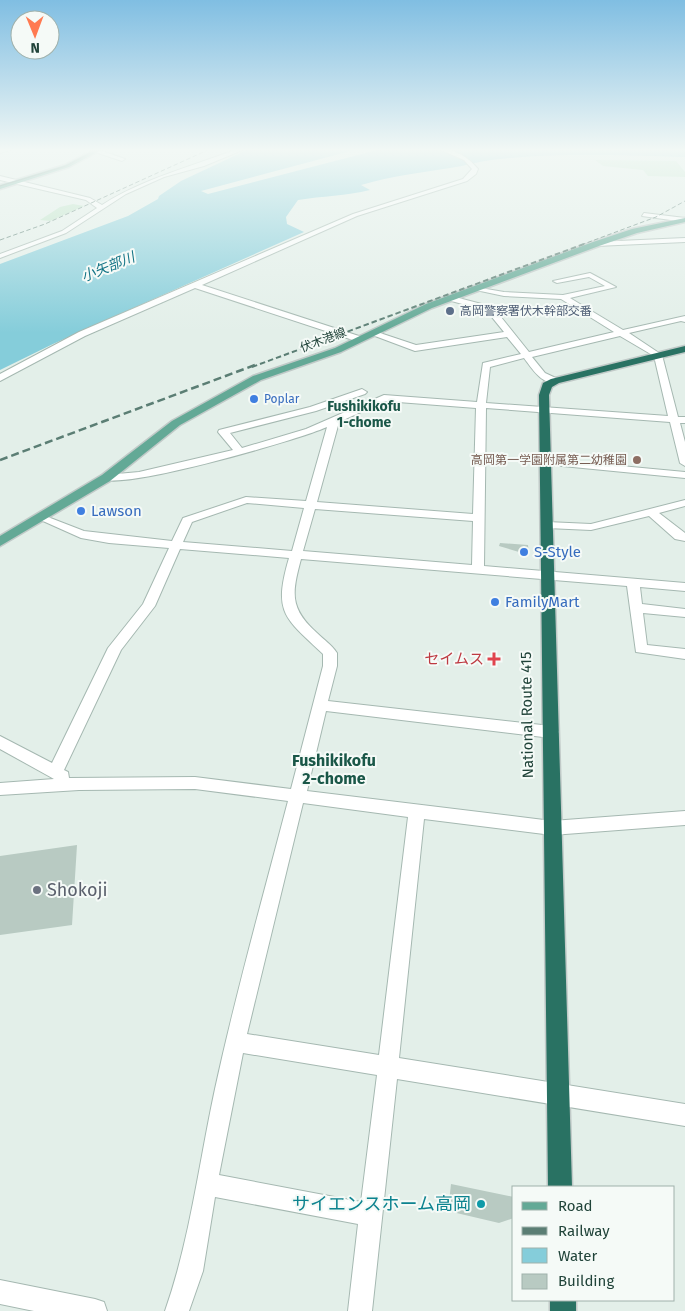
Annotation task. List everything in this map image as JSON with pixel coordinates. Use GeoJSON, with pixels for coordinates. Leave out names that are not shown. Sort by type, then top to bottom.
{"type":"FeatureCollection","features":[{"type":"Feature","properties":{"kind":"highway"},"geometry":{"type":"LineString","coordinates":[[555,380],[685,349]]}},
{"type":"Feature","properties":{"kind":"highway","name":"National Route 415"},"geometry":{"type":"LineString","coordinates":[[555,380],[547,385],[544,395],[560,1186]]}},
{"type":"Feature","properties":{"kind":"main road","name":"伏木港線"},"geometry":{"type":"LineString","coordinates":[[0,542],[106,478],[176,423],[217,398],[257,378],[338,350],[407,315],[596,244],[664,220],[685,220]]}},
{"type":"Feature","properties":{"kind":"street"},"geometry":{"type":"LineString","coordinates":[[0,256],[64,232],[99,210]]}},
{"type":"Feature","properties":{"kind":"street"},"geometry":{"type":"LineString","coordinates":[[0,378],[82,334],[371,210]]}},
{"type":"Feature","properties":{"kind":"street"},"geometry":{"type":"LineString","coordinates":[[644,215],[664,220]]}},
{"type":"Feature","properties":{"kind":"street"},"geometry":{"type":"LineString","coordinates":[[596,244],[685,240]]}},
{"type":"Feature","properties":{"kind":"street"},"geometry":{"type":"LineString","coordinates":[[475,289],[504,294],[563,297],[612,286],[590,275],[557,281]]}},
{"type":"Feature","properties":{"kind":"street"},"geometry":{"type":"LineString","coordinates":[[195,285],[359,339]]}},
{"type":"Feature","properties":{"kind":"street"},"geometry":{"type":"LineString","coordinates":[[563,297],[658,355],[680,420],[685,464]]}},
{"type":"Feature","properties":{"kind":"street"},"geometry":{"type":"LineString","coordinates":[[451,298],[490,309],[526,358],[542,375],[555,380]]}},
{"type":"Feature","properties":{"kind":"street"},"geometry":{"type":"LineString","coordinates":[[478,570],[481,405],[486,366],[685,320]]}},
{"type":"Feature","properties":{"kind":"street"},"geometry":{"type":"LineString","coordinates":[[371,333],[415,348],[509,334]]}},
{"type":"Feature","properties":{"kind":"street"},"geometry":{"type":"LineString","coordinates":[[240,452],[223,432],[313,409],[362,392]]}},
{"type":"Feature","properties":{"kind":"street"},"geometry":{"type":"LineString","coordinates":[[106,478],[139,475],[240,452],[333,422],[384,398],[680,420]]}},
{"type":"Feature","properties":{"kind":"street"},"geometry":{"type":"LineString","coordinates":[[313,409],[333,422]]}},
{"type":"Feature","properties":{"kind":"street"},"geometry":{"type":"LineString","coordinates":[[177,1311],[191,1270],[235,1042],[330,666],[330,653],[301,625],[288,604],[287,594],[296,554],[333,422]]}},
{"type":"Feature","properties":{"kind":"street"},"geometry":{"type":"LineString","coordinates":[[546,462],[685,474]]}},
{"type":"Feature","properties":{"kind":"street"},"geometry":{"type":"LineString","coordinates":[[55,772],[115,648],[149,606],[187,520],[246,500],[480,518]]}},
{"type":"Feature","properties":{"kind":"street"},"geometry":{"type":"LineString","coordinates":[[547,524],[591,527],[685,503]]}},
{"type":"Feature","properties":{"kind":"street"},"geometry":{"type":"LineString","coordinates":[[651,512],[679,536],[685,537]]}},
{"type":"Feature","properties":{"kind":"street"},"geometry":{"type":"LineString","coordinates":[[40,517],[81,534],[109,539],[685,587]]}},
{"type":"Feature","properties":{"kind":"street"},"geometry":{"type":"LineString","coordinates":[[633,583],[641,649],[685,654]]}},
{"type":"Feature","properties":{"kind":"street"},"geometry":{"type":"LineString","coordinates":[[636,608],[685,613]]}},
{"type":"Feature","properties":{"kind":"street"},"geometry":{"type":"LineString","coordinates":[[320,705],[551,732]]}},
{"type":"Feature","properties":{"kind":"street"},"geometry":{"type":"LineString","coordinates":[[0,742],[79,784]]}},
{"type":"Feature","properties":{"kind":"street"},"geometry":{"type":"LineString","coordinates":[[0,789],[79,784],[195,784],[552,828],[685,818]]}},
{"type":"Feature","properties":{"kind":"street"},"geometry":{"type":"LineString","coordinates":[[360,1311],[417,811]]}},
{"type":"Feature","properties":{"kind":"street"},"geometry":{"type":"LineString","coordinates":[[235,1042],[685,1115]]}},
{"type":"Feature","properties":{"kind":"street"},"geometry":{"type":"LineString","coordinates":[[207,1184],[371,1215]]}},
{"type":"Feature","properties":{"kind":"street"},"geometry":{"type":"LineString","coordinates":[[0,1292],[95,1311]]}},
{"type":"Feature","properties":{"kind":"green space"},"geometry":{"type":"Polygon","coordinates":[[[55,210],[75,210],[50,221],[40,220],[55,210]]]}},
{"type":"Feature","properties":{"kind":"water","name":"小矢部川"},"geometry":{"type":"Polygon","coordinates":[[[138,210],[291,210],[286,217],[287,224],[304,232],[53,344],[0,370],[0,264],[128,216],[138,210]]]}},
{"type":"Feature","properties":{"kind":"building","name":"S-Style"},"geometry":{"type":"Polygon","coordinates":[[[500,543],[528,545],[529,555],[499,546],[500,543]]]}},
{"type":"Feature","properties":{"kind":"building","name":"Shokoji"},"geometry":{"type":"Polygon","coordinates":[[[77,845],[72,925],[0,935],[0,856],[77,845]]]}},
{"type":"Feature","properties":{"kind":"building","name":"サイエンスホーム高岡"},"geometry":{"type":"Polygon","coordinates":[[[451,1184],[512,1197],[512,1219],[499,1223],[448,1211],[451,1184]]]}},
{"type":"Feature","properties":{"kind":"railway"},"geometry":{"type":"LineString","coordinates":[[0,240],[45,224],[75,210]]}},
{"type":"Feature","properties":{"kind":"railway"},"geometry":{"type":"LineString","coordinates":[[581,245],[656,217],[668,210]]}},
{"type":"Feature","properties":{"kind":"railway"},"geometry":{"type":"LineString","coordinates":[[252,367],[584,244]]}},
{"type":"Feature","properties":{"kind":"railway"},"geometry":{"type":"LineString","coordinates":[[0,460],[255,365]]}},
{"type":"Feature","properties":{"kind":"place","name":"高岡警察署伏木幹部交番"},"geometry":{"type":"Point","coordinates":[450,311]}},
{"type":"Feature","properties":{"kind":"place","name":"Poplar"},"geometry":{"type":"Point","coordinates":[254,399]}},
{"type":"Feature","properties":{"kind":"place","name":"高岡第一学園附属第二幼稚園"},"geometry":{"type":"Point","coordinates":[637,460]}},
{"type":"Feature","properties":{"kind":"place","name":"Lawson"},"geometry":{"type":"Point","coordinates":[81,511]}},
{"type":"Feature","properties":{"kind":"place","name":"S-Style"},"geometry":{"type":"Point","coordinates":[524,552]}},
{"type":"Feature","properties":{"kind":"place","name":"FamilyMart"},"geometry":{"type":"Point","coordinates":[495,602]}},
{"type":"Feature","properties":{"kind":"place","name":"セイムス"},"geometry":{"type":"Point","coordinates":[494,659]}},
{"type":"Feature","properties":{"kind":"place","name":"Shokoji"},"geometry":{"type":"Point","coordinates":[37,890]}},
{"type":"Feature","properties":{"kind":"place","name":"サイエンスホーム高岡"},"geometry":{"type":"Point","coordinates":[481,1204]}},
{"type":"Feature","properties":{"kind":"district","name":"Fushikikofu 1-chome"},"geometry":{"type":"Point","coordinates":[364,414]}},
{"type":"Feature","properties":{"kind":"district","name":"Fushikikofu 2-chome"},"geometry":{"type":"Point","coordinates":[334,769]}}]}
